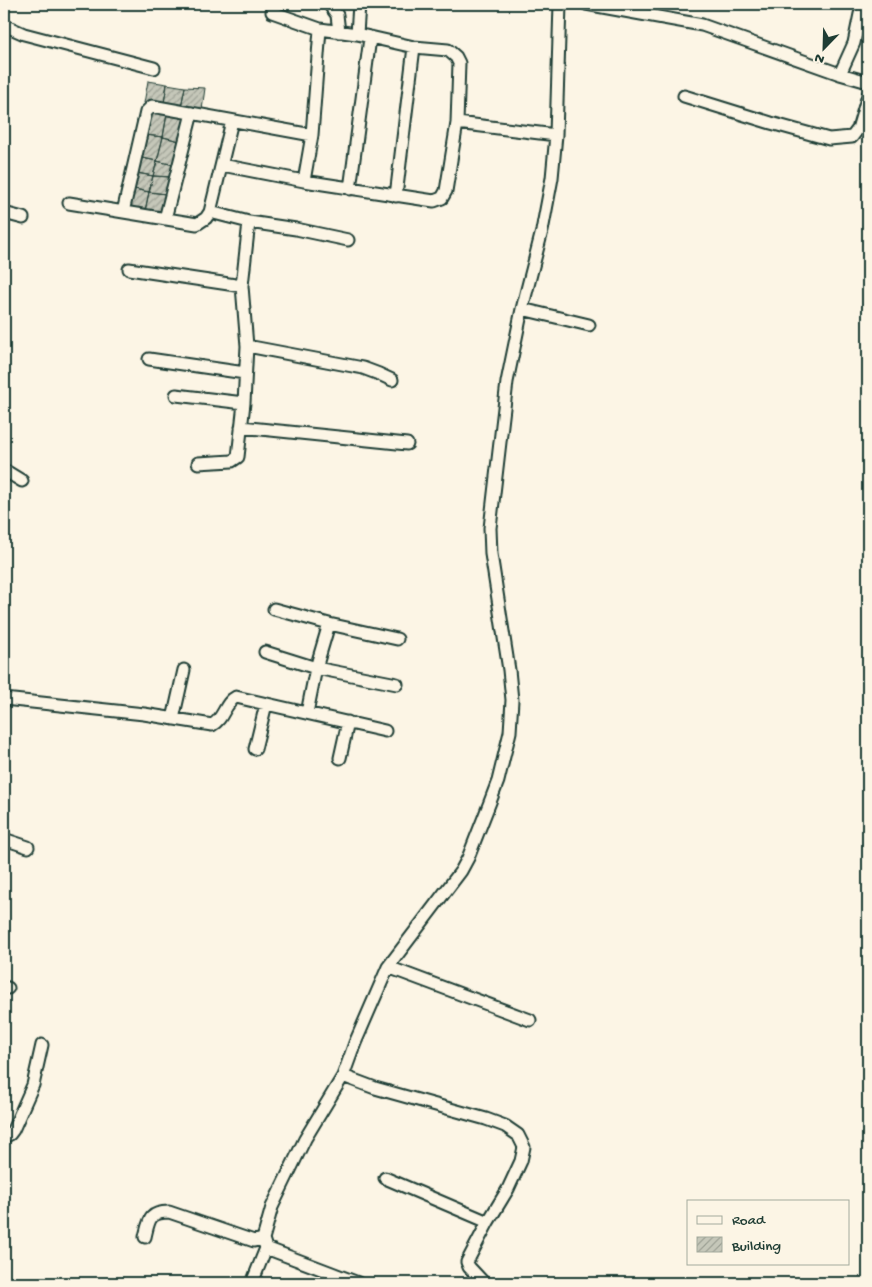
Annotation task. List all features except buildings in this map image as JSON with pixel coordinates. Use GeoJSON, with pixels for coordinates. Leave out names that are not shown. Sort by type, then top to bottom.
{"type":"FeatureCollection","features":[{"type":"Feature","properties":{"kind":"street"},"geometry":{"type":"LineString","coordinates":[[329,4],[338,15],[339,32]]}},
{"type":"Feature","properties":{"kind":"street"},"geometry":{"type":"LineString","coordinates":[[357,34],[359,4]]}},
{"type":"Feature","properties":{"kind":"street"},"geometry":{"type":"LineString","coordinates":[[252,1283],[264,1244],[272,1207],[305,1139],[343,1076],[355,1043],[388,967],[461,871],[468,858],[498,781],[510,732],[512,700],[510,670],[491,554],[490,528],[507,382],[522,310],[542,231],[552,178],[556,135],[560,4]]}},
{"type":"Feature","properties":{"kind":"street"},"geometry":{"type":"LineString","coordinates":[[586,4],[702,25],[840,74],[868,82]]}},
{"type":"Feature","properties":{"kind":"street"},"geometry":{"type":"LineString","coordinates":[[222,165],[350,189],[434,201],[442,198],[446,191],[458,122],[459,63],[457,59],[448,50],[414,47],[357,34],[320,29],[272,12]]}},
{"type":"Feature","properties":{"kind":"street"},"geometry":{"type":"LineString","coordinates":[[840,74],[854,42],[860,14]]}},
{"type":"Feature","properties":{"kind":"street"},"geometry":{"type":"LineString","coordinates":[[4,25],[24,34],[154,68]]}},
{"type":"Feature","properties":{"kind":"street"},"geometry":{"type":"LineString","coordinates":[[304,181],[312,135],[320,29]]}},
{"type":"Feature","properties":{"kind":"street"},"geometry":{"type":"LineString","coordinates":[[350,189],[370,38]]}},
{"type":"Feature","properties":{"kind":"street"},"geometry":{"type":"LineString","coordinates":[[396,196],[414,47]]}},
{"type":"Feature","properties":{"kind":"street"},"geometry":{"type":"LineString","coordinates":[[684,96],[829,139],[852,137],[858,129],[868,95]]}},
{"type":"Feature","properties":{"kind":"street"},"geometry":{"type":"LineString","coordinates":[[123,212],[147,110],[152,106],[312,135]]}},
{"type":"Feature","properties":{"kind":"street"},"geometry":{"type":"LineString","coordinates":[[165,219],[192,113]]}},
{"type":"Feature","properties":{"kind":"street"},"geometry":{"type":"LineString","coordinates":[[69,203],[197,224],[206,218],[210,212],[232,121]]}},
{"type":"Feature","properties":{"kind":"street"},"geometry":{"type":"LineString","coordinates":[[458,122],[556,135]]}},
{"type":"Feature","properties":{"kind":"street"},"geometry":{"type":"LineString","coordinates":[[210,212],[249,222],[296,229],[348,240]]}},
{"type":"Feature","properties":{"kind":"street"},"geometry":{"type":"LineString","coordinates":[[4,213],[23,218]]}},
{"type":"Feature","properties":{"kind":"street"},"geometry":{"type":"LineString","coordinates":[[198,463],[232,461],[236,459],[238,454],[244,403],[247,346],[242,286],[249,222]]}},
{"type":"Feature","properties":{"kind":"street"},"geometry":{"type":"LineString","coordinates":[[129,269],[242,286]]}},
{"type":"Feature","properties":{"kind":"street"},"geometry":{"type":"LineString","coordinates":[[522,310],[589,325]]}},
{"type":"Feature","properties":{"kind":"street"},"geometry":{"type":"LineString","coordinates":[[247,346],[363,368],[392,380]]}},
{"type":"Feature","properties":{"kind":"street"},"geometry":{"type":"LineString","coordinates":[[149,359],[245,373]]}},
{"type":"Feature","properties":{"kind":"street"},"geometry":{"type":"LineString","coordinates":[[176,395],[244,403]]}},
{"type":"Feature","properties":{"kind":"street"},"geometry":{"type":"LineString","coordinates":[[241,427],[407,444]]}},
{"type":"Feature","properties":{"kind":"street"},"geometry":{"type":"LineString","coordinates":[[4,470],[22,481]]}},
{"type":"Feature","properties":{"kind":"street"},"geometry":{"type":"LineString","coordinates":[[274,609],[329,624],[397,639]]}},
{"type":"Feature","properties":{"kind":"street"},"geometry":{"type":"LineString","coordinates":[[307,713],[316,668],[329,624]]}},
{"type":"Feature","properties":{"kind":"street"},"geometry":{"type":"LineString","coordinates":[[265,652],[316,668],[397,684]]}},
{"type":"Feature","properties":{"kind":"street"},"geometry":{"type":"LineString","coordinates":[[173,719],[184,670]]}},
{"type":"Feature","properties":{"kind":"street"},"geometry":{"type":"LineString","coordinates":[[4,699],[212,725],[219,721],[229,702],[236,697],[385,731]]}},
{"type":"Feature","properties":{"kind":"street"},"geometry":{"type":"LineString","coordinates":[[255,749],[266,704]]}},
{"type":"Feature","properties":{"kind":"street"},"geometry":{"type":"LineString","coordinates":[[340,758],[348,722]]}},
{"type":"Feature","properties":{"kind":"street"},"geometry":{"type":"LineString","coordinates":[[4,839],[28,847]]}},
{"type":"Feature","properties":{"kind":"street"},"geometry":{"type":"LineString","coordinates":[[388,967],[530,1020]]}},
{"type":"Feature","properties":{"kind":"street"},"geometry":{"type":"LineString","coordinates":[[4,1137],[13,1130],[30,1092],[42,1045]]}},
{"type":"Feature","properties":{"kind":"street"},"geometry":{"type":"LineString","coordinates":[[343,1076],[375,1088],[486,1119],[505,1126],[518,1135],[524,1147],[521,1161],[508,1189],[467,1262],[469,1267],[484,1283]]}},
{"type":"Feature","properties":{"kind":"street"},"geometry":{"type":"LineString","coordinates":[[385,1178],[488,1222]]}},
{"type":"Feature","properties":{"kind":"street"},"geometry":{"type":"LineString","coordinates":[[144,1237],[149,1219],[153,1215],[170,1212],[264,1244],[358,1283]]}}]}
